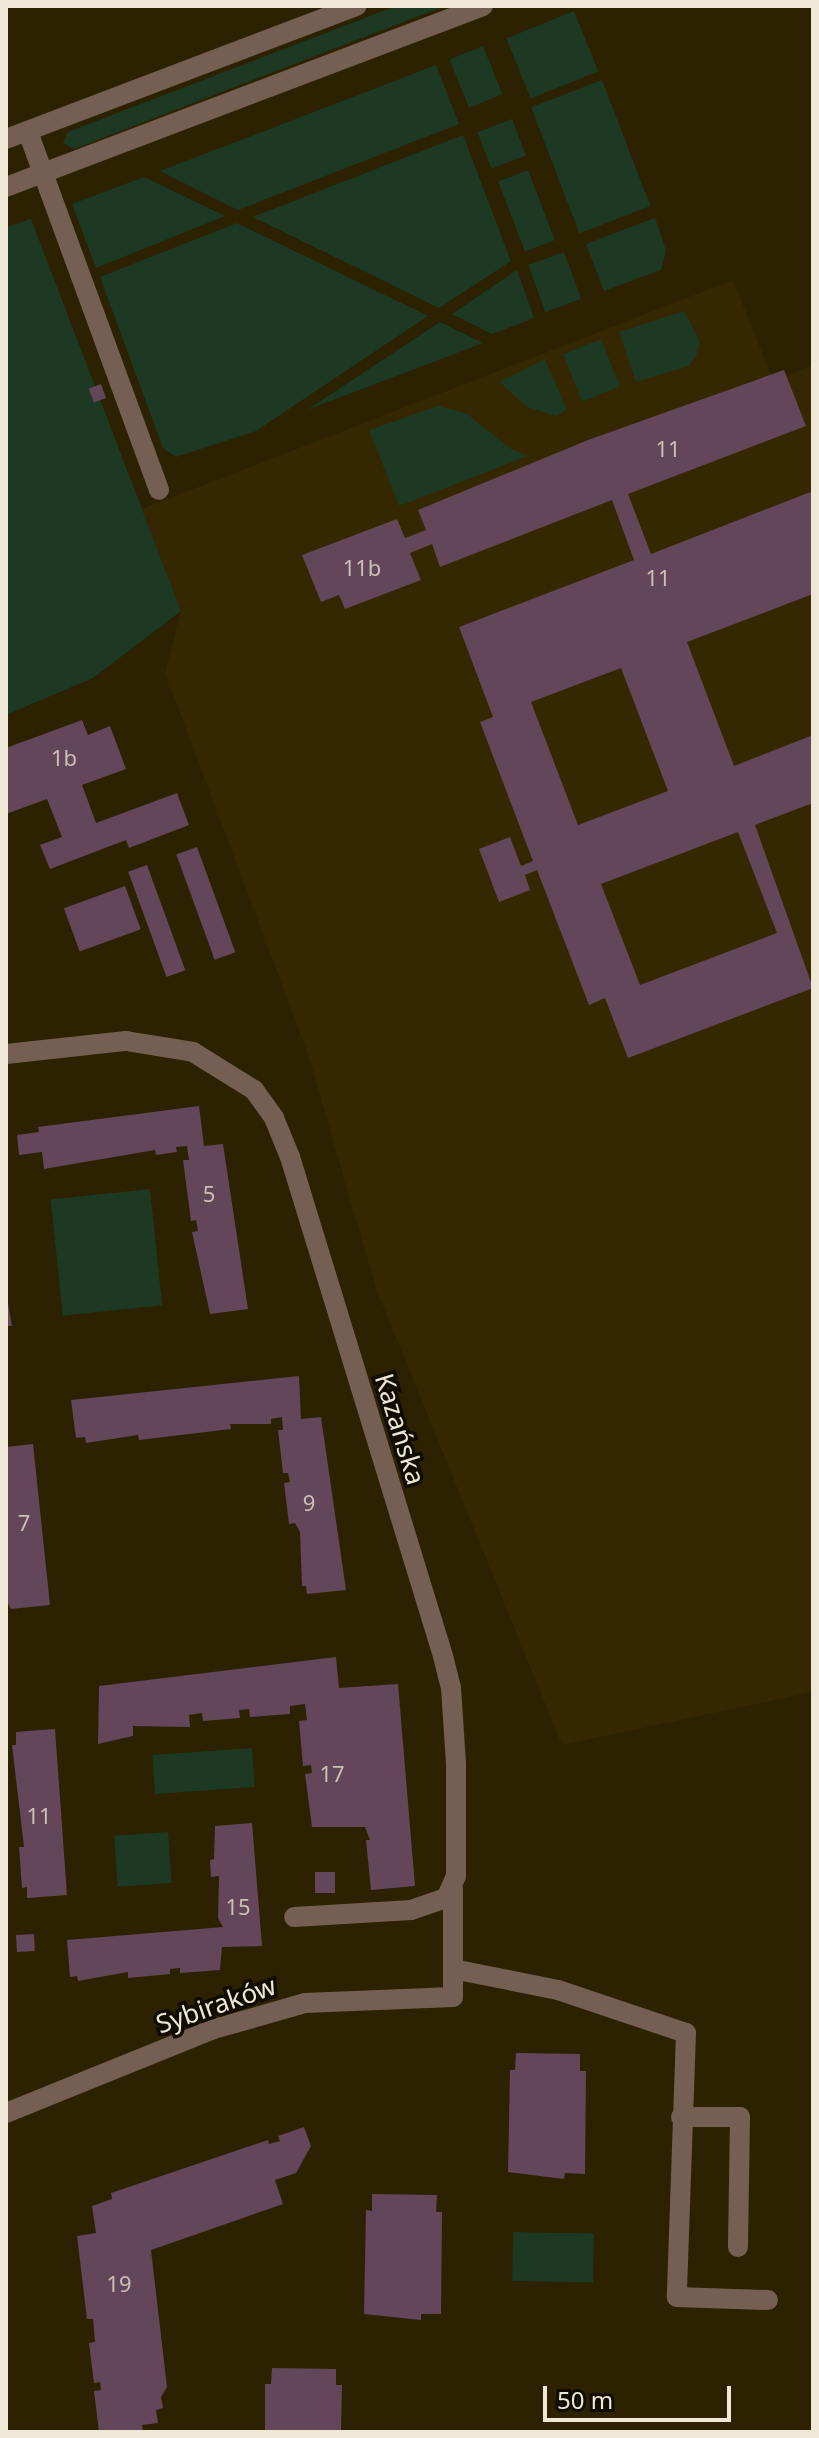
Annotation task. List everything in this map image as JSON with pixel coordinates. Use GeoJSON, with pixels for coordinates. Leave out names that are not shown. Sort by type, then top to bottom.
{"type":"FeatureCollection","features":[{"type":"Feature","properties":{"kind":"street"},"geometry":{"type":"LineString","coordinates":[[6,139],[357,6]]}},
{"type":"Feature","properties":{"kind":"street"},"geometry":{"type":"LineString","coordinates":[[6,187],[483,6]]}},
{"type":"Feature","properties":{"kind":"street"},"geometry":{"type":"LineString","coordinates":[[28,132],[159,490]]}},
{"type":"Feature","properties":{"kind":"street","name":"Kazańska"},"geometry":{"type":"LineString","coordinates":[[6,1054],[126,1041],[172,1045],[213,1061],[241,1080],[274,1118],[451,1688],[456,1764],[453,1997]]}},
{"type":"Feature","properties":{"kind":"street"},"geometry":{"type":"LineString","coordinates":[[294,1917],[411,1910],[437,1904],[453,1889]]}},
{"type":"Feature","properties":{"kind":"street"},"geometry":{"type":"LineString","coordinates":[[453,1969],[558,1990],[686,2033],[677,2297],[768,2300]]}},
{"type":"Feature","properties":{"kind":"street","name":"Sybiraków"},"geometry":{"type":"LineString","coordinates":[[6,2113],[214,2029],[305,2003],[453,1997]]}},
{"type":"Feature","properties":{"kind":"street"},"geometry":{"type":"LineString","coordinates":[[681,2117],[740,2117],[738,2247]]}},
{"type":"Feature","properties":{"kind":"shaded area"},"geometry":{"type":"Polygon","coordinates":[[[733,280],[771,375],[784,370],[787,375],[813,365],[813,1692],[562,1745],[376,1288],[308,1054],[165,673],[181,611],[142,509],[733,280]]]}},
{"type":"Feature","properties":{"kind":"green space"},"geometry":{"type":"Polygon","coordinates":[[[396,6],[445,6],[74,149],[63,143],[68,132],[396,6]]]}},
{"type":"Feature","properties":{"kind":"green space"},"geometry":{"type":"Polygon","coordinates":[[[574,11],[598,71],[531,99],[506,38],[574,11]]]}},
{"type":"Feature","properties":{"kind":"green space"},"geometry":{"type":"Polygon","coordinates":[[[483,46],[502,94],[469,108],[450,59],[483,46]]]}},
{"type":"Feature","properties":{"kind":"green space"},"geometry":{"type":"Polygon","coordinates":[[[436,65],[459,124],[238,210],[160,171],[436,65]]]}},
{"type":"Feature","properties":{"kind":"green space"},"geometry":{"type":"Polygon","coordinates":[[[602,80],[650,206],[579,233],[531,107],[602,80]]]}},
{"type":"Feature","properties":{"kind":"green space"},"geometry":{"type":"Polygon","coordinates":[[[512,119],[526,155],[491,169],[477,132],[512,119]]]}},
{"type":"Feature","properties":{"kind":"green space"},"geometry":{"type":"Polygon","coordinates":[[[463,135],[511,261],[439,308],[253,217],[463,135]]]}},
{"type":"Feature","properties":{"kind":"green space"},"geometry":{"type":"Polygon","coordinates":[[[528,170],[555,240],[525,251],[498,181],[528,170]]]}},
{"type":"Feature","properties":{"kind":"green space"},"geometry":{"type":"Polygon","coordinates":[[[144,177],[225,216],[96,268],[72,204],[144,177]]]}},
{"type":"Feature","properties":{"kind":"green space"},"geometry":{"type":"Polygon","coordinates":[[[655,218],[666,250],[661,270],[604,291],[586,244],[655,218]]]}},
{"type":"Feature","properties":{"kind":"green space"},"geometry":{"type":"Polygon","coordinates":[[[31,219],[181,611],[93,678],[6,715],[6,227],[31,219]]]}},
{"type":"Feature","properties":{"kind":"green space"},"geometry":{"type":"Polygon","coordinates":[[[237,223],[428,316],[256,431],[176,457],[163,448],[100,277],[237,223]]]}},
{"type":"Feature","properties":{"kind":"green space"},"geometry":{"type":"Polygon","coordinates":[[[564,252],[581,299],[545,312],[528,265],[564,252]]]}},
{"type":"Feature","properties":{"kind":"green space"},"geometry":{"type":"Polygon","coordinates":[[[517,270],[534,318],[492,334],[452,314],[517,270]]]}},
{"type":"Feature","properties":{"kind":"green space"},"geometry":{"type":"Polygon","coordinates":[[[684,311],[700,341],[696,357],[689,366],[636,382],[619,332],[684,311]]]}},
{"type":"Feature","properties":{"kind":"green space"},"geometry":{"type":"Polygon","coordinates":[[[440,322],[483,343],[307,410],[440,322]]]}},
{"type":"Feature","properties":{"kind":"green space"},"geometry":{"type":"Polygon","coordinates":[[[601,339],[620,386],[582,402],[563,354],[601,339]]]}},
{"type":"Feature","properties":{"kind":"green space"},"geometry":{"type":"Polygon","coordinates":[[[545,359],[567,410],[556,416],[527,407],[499,382],[545,359]]]}},
{"type":"Feature","properties":{"kind":"green space"},"geometry":{"type":"Polygon","coordinates":[[[438,406],[466,413],[511,449],[528,456],[399,506],[369,430],[438,406]]]}},
{"type":"Feature","properties":{"kind":"green space"},"geometry":{"type":"Polygon","coordinates":[[[150,1189],[162,1305],[63,1316],[51,1199],[150,1189]]]}},
{"type":"Feature","properties":{"kind":"green space"},"geometry":{"type":"Polygon","coordinates":[[[252,1748],[255,1787],[155,1794],[152,1755],[252,1748]]]}},
{"type":"Feature","properties":{"kind":"green space"},"geometry":{"type":"Polygon","coordinates":[[[168,1832],[172,1883],[118,1887],[114,1836],[168,1832]]]}},
{"type":"Feature","properties":{"kind":"green space"},"geometry":{"type":"Polygon","coordinates":[[[513,2232],[594,2233],[593,2282],[512,2281],[513,2232]]]}},
{"type":"Feature","properties":{"kind":"building"},"geometry":{"type":"Polygon","coordinates":[[[784,370],[806,426],[628,494],[651,554],[813,491],[813,594],[687,642],[734,766],[813,735],[813,803],[755,825],[813,988],[628,1058],[605,998],[589,1005],[537,870],[525,875],[530,890],[499,902],[479,849],[510,837],[521,866],[533,861],[480,722],[493,717],[459,627],[634,560],[612,500],[440,567],[432,544],[410,553],[421,580],[345,609],[339,595],[321,602],[302,555],[397,519],[405,538],[426,530],[418,510],[588,440],[784,370]],[[621,668],[531,702],[578,825],[668,791],[621,668]],[[738,832],[601,884],[640,985],[777,933],[738,832]]]}},
{"type":"Feature","properties":{"kind":"building"},"geometry":{"type":"Polygon","coordinates":[[[101,384],[106,398],[94,403],[89,388],[101,384]]]}},
{"type":"Feature","properties":{"kind":"building"},"geometry":{"type":"Polygon","coordinates":[[[82,720],[88,735],[110,726],[126,769],[82,785],[96,823],[177,793],[189,825],[129,848],[126,840],[50,869],[40,845],[62,837],[47,799],[6,814],[6,748],[82,720]]]}},
{"type":"Feature","properties":{"kind":"building"},"geometry":{"type":"Polygon","coordinates":[[[197,847],[235,952],[215,960],[176,855],[197,847]]]}},
{"type":"Feature","properties":{"kind":"building"},"geometry":{"type":"Polygon","coordinates":[[[147,865],[185,970],[167,977],[128,872],[147,865]]]}},
{"type":"Feature","properties":{"kind":"building"},"geometry":{"type":"Polygon","coordinates":[[[125,886],[141,929],[80,951],[64,908],[125,886]]]}},
{"type":"Feature","properties":{"kind":"building"},"geometry":{"type":"Polygon","coordinates":[[[199,1106],[204,1146],[223,1144],[248,1309],[210,1314],[192,1232],[198,1231],[196,1220],[191,1221],[183,1160],[189,1160],[187,1146],[176,1147],[177,1152],[156,1155],[155,1150],[44,1169],[42,1152],[19,1155],[17,1135],[39,1132],[38,1127],[199,1106]]]}},
{"type":"Feature","properties":{"kind":"building"},"geometry":{"type":"Polygon","coordinates":[[[6,1292],[12,1326],[6,1326],[6,1292]]]}},
{"type":"Feature","properties":{"kind":"building"},"geometry":{"type":"Polygon","coordinates":[[[299,1376],[301,1419],[321,1417],[346,1590],[307,1594],[306,1586],[302,1586],[300,1532],[295,1523],[289,1524],[284,1483],[290,1482],[288,1473],[283,1473],[278,1430],[283,1430],[282,1417],[271,1419],[271,1424],[230,1424],[231,1429],[139,1440],[138,1435],[86,1443],[85,1437],[76,1438],[71,1400],[299,1376]]]}},
{"type":"Feature","properties":{"kind":"building"},"geometry":{"type":"Polygon","coordinates":[[[33,1444],[50,1605],[11,1609],[6,1600],[6,1447],[33,1444]]]}},
{"type":"Feature","properties":{"kind":"building"},"geometry":{"type":"Polygon","coordinates":[[[336,1657],[339,1688],[398,1684],[415,1886],[371,1890],[366,1840],[370,1840],[365,1827],[312,1827],[305,1774],[312,1773],[311,1765],[303,1766],[299,1721],[307,1720],[305,1704],[290,1706],[290,1714],[250,1717],[249,1709],[239,1710],[240,1718],[203,1721],[202,1713],[189,1715],[190,1727],[133,1726],[133,1736],[98,1744],[99,1686],[336,1657]]]}},
{"type":"Feature","properties":{"kind":"building"},"geometry":{"type":"Polygon","coordinates":[[[55,1729],[67,1895],[27,1898],[27,1887],[22,1888],[19,1847],[24,1847],[12,1745],[16,1745],[16,1732],[55,1729]]]}},
{"type":"Feature","properties":{"kind":"building"},"geometry":{"type":"Polygon","coordinates":[[[252,1823],[262,1946],[222,1947],[220,1970],[180,1973],[180,1968],[170,1969],[170,1974],[128,1978],[128,1972],[78,1981],[77,1976],[70,1977],[67,1940],[223,1927],[218,1918],[219,1876],[211,1877],[215,1826],[252,1823]]]}},
{"type":"Feature","properties":{"kind":"building"},"geometry":{"type":"Polygon","coordinates":[[[315,1872],[335,1872],[335,1893],[315,1893],[315,1872]]]}},
{"type":"Feature","properties":{"kind":"building"},"geometry":{"type":"Polygon","coordinates":[[[34,1934],[35,1951],[17,1952],[16,1935],[34,1934]]]}},
{"type":"Feature","properties":{"kind":"building"},"geometry":{"type":"Polygon","coordinates":[[[516,2053],[580,2054],[580,2071],[586,2071],[585,2174],[565,2173],[564,2179],[508,2172],[510,2070],[515,2070],[516,2053]]]}},
{"type":"Feature","properties":{"kind":"building"},"geometry":{"type":"Polygon","coordinates":[[[304,2127],[311,2146],[296,2173],[275,2180],[283,2204],[151,2250],[167,2387],[161,2397],[163,2408],[156,2410],[158,2423],[142,2425],[143,2432],[99,2432],[94,2391],[101,2390],[100,2382],[94,2383],[89,2343],[95,2342],[93,2319],[87,2319],[77,2236],[96,2233],[92,2206],[112,2199],[111,2193],[268,2140],[269,2144],[280,2141],[278,2136],[304,2127]]]}},
{"type":"Feature","properties":{"kind":"building"},"geometry":{"type":"Polygon","coordinates":[[[372,2194],[437,2195],[436,2212],[442,2212],[441,2314],[421,2314],[421,2320],[364,2314],[366,2210],[372,2211],[372,2194]]]}},
{"type":"Feature","properties":{"kind":"building"},"geometry":{"type":"Polygon","coordinates":[[[272,2368],[336,2369],[336,2385],[342,2385],[341,2432],[265,2432],[265,2384],[271,2384],[272,2368]]]}}]}
